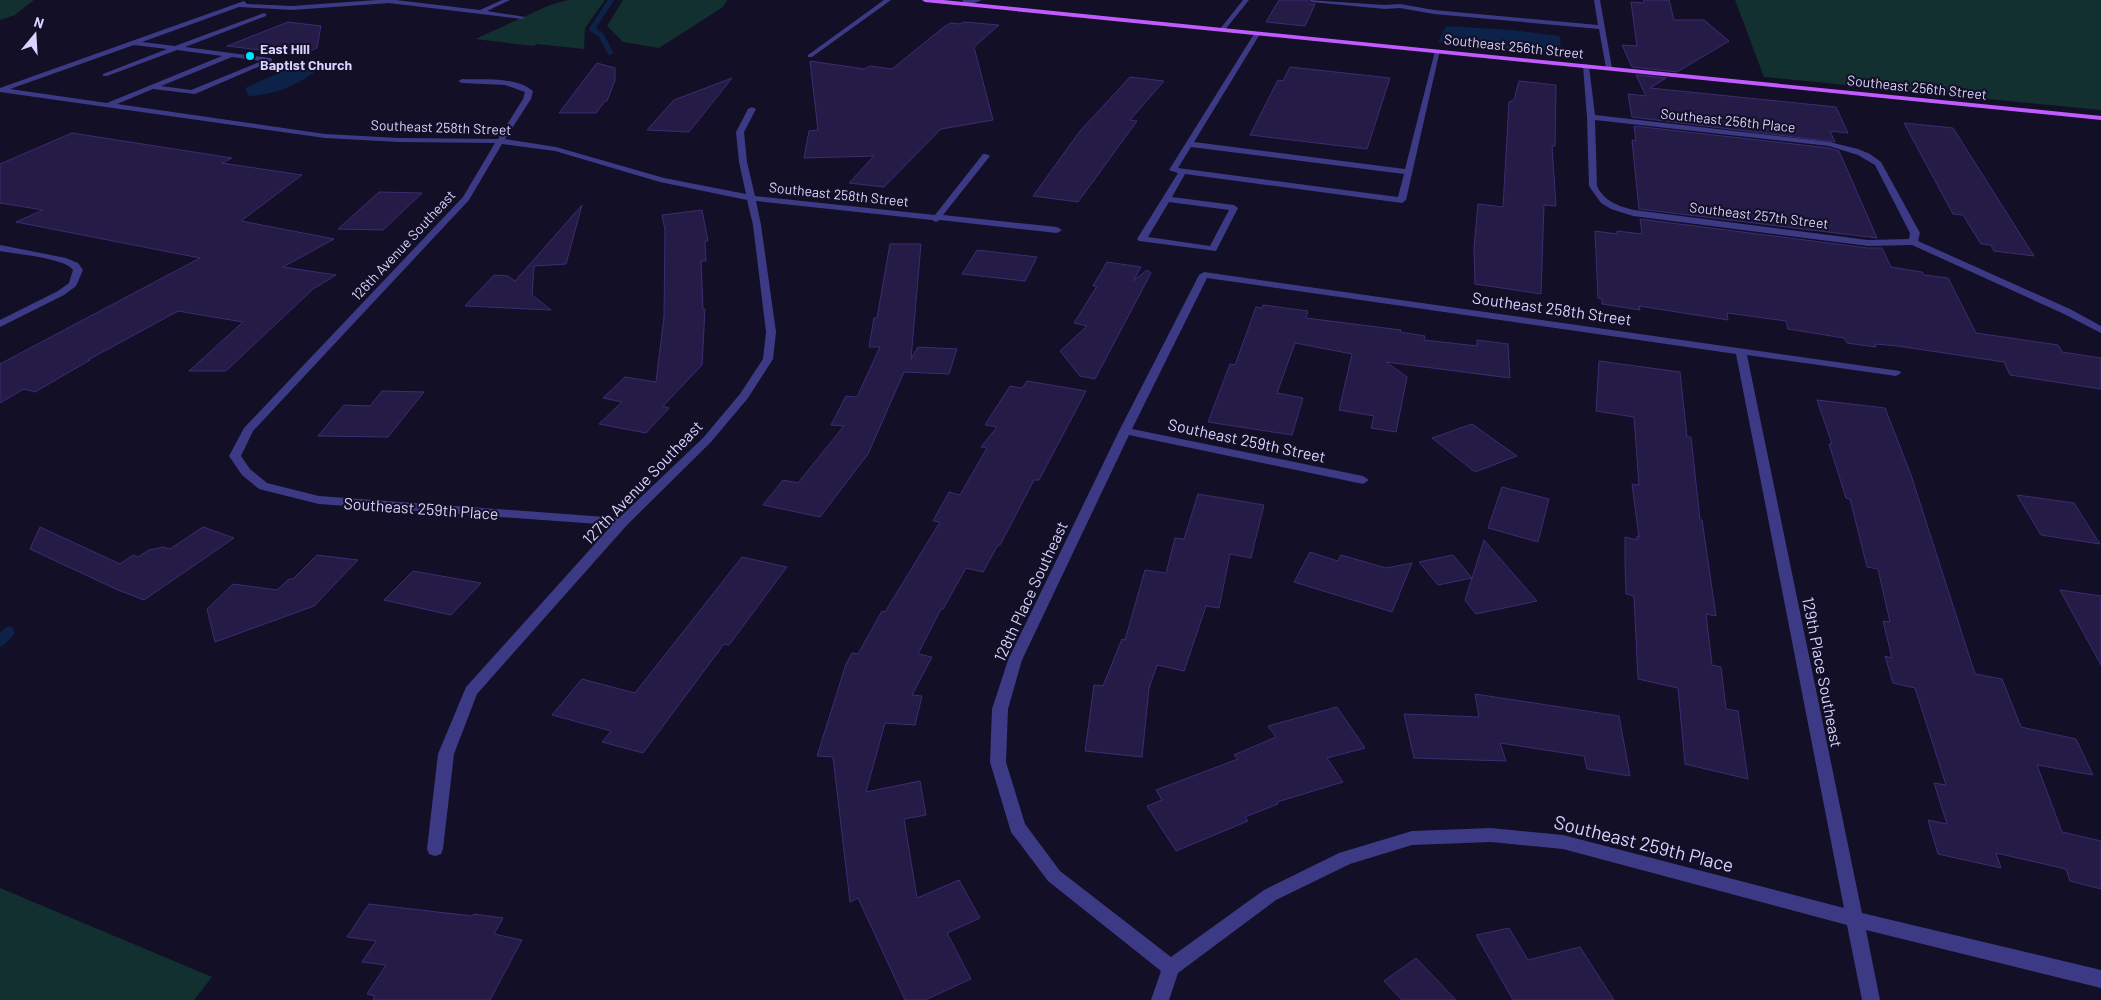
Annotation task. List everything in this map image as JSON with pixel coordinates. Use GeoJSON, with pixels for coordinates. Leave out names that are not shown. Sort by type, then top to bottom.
{"type":"FeatureCollection","features":[{"type":"Feature","properties":{"kind":"main road","name":"Southeast 256th Street"},"geometry":{"type":"LineString","coordinates":[[925,0],[966,2],[1257,34],[2101,118]]}},
{"type":"Feature","properties":{"kind":"street"},"geometry":{"type":"LineString","coordinates":[[0,90],[251,0]]}},
{"type":"Feature","properties":{"kind":"street"},"geometry":{"type":"LineString","coordinates":[[482,12],[507,0]]}},
{"type":"Feature","properties":{"kind":"street"},"geometry":{"type":"LineString","coordinates":[[810,56],[888,0]]}},
{"type":"Feature","properties":{"kind":"street"},"geometry":{"type":"LineString","coordinates":[[966,2],[978,0]]}},
{"type":"Feature","properties":{"kind":"street"},"geometry":{"type":"LineString","coordinates":[[1222,30],[1246,0]]}},
{"type":"Feature","properties":{"kind":"street"},"geometry":{"type":"LineString","coordinates":[[1311,0],[1384,7],[1398,3],[1434,12],[1602,27]]}},
{"type":"Feature","properties":{"kind":"street"},"geometry":{"type":"LineString","coordinates":[[1597,0],[1609,68]]}},
{"type":"Feature","properties":{"kind":"street"},"geometry":{"type":"LineString","coordinates":[[237,5],[292,8],[372,1],[399,2],[522,17]]}},
{"type":"Feature","properties":{"kind":"street"},"geometry":{"type":"LineString","coordinates":[[105,75],[264,15]]}},
{"type":"Feature","properties":{"kind":"street"},"geometry":{"type":"LineString","coordinates":[[1257,34],[1173,170],[1402,200],[1438,51]]}},
{"type":"Feature","properties":{"kind":"street"},"geometry":{"type":"LineString","coordinates":[[133,42],[270,60],[192,92],[153,87]]}},
{"type":"Feature","properties":{"kind":"street"},"geometry":{"type":"LineString","coordinates":[[106,106],[232,55]]}},
{"type":"Feature","properties":{"kind":"street"},"geometry":{"type":"LineString","coordinates":[[1586,66],[1591,117]]}},
{"type":"Feature","properties":{"kind":"street","name":"126th Avenue Southeast"},"geometry":{"type":"LineString","coordinates":[[235,456],[248,430],[466,198],[527,99],[528,91],[512,85],[462,81]]}},
{"type":"Feature","properties":{"kind":"street","name":"Southeast 258th Street"},"geometry":{"type":"LineString","coordinates":[[0,90],[325,136],[399,140],[500,140],[556,149],[663,180],[751,198],[1057,230]]}},
{"type":"Feature","properties":{"kind":"street","name":"127th Avenue Southeast"},"geometry":{"type":"LineString","coordinates":[[435,849],[446,754],[471,690],[622,522],[707,440],[744,396],[768,359],[771,332],[751,198],[743,162],[740,132],[752,109]]}},
{"type":"Feature","properties":{"kind":"street","name":"Southeast 256th Place"},"geometry":{"type":"LineString","coordinates":[[1591,117],[1829,144],[1862,153],[1872,158],[1878,164],[1915,233],[1912,242]]}},
{"type":"Feature","properties":{"kind":"street","name":"Southeast 257th Street"},"geometry":{"type":"LineString","coordinates":[[1591,117],[1592,186],[1596,195],[1604,202],[1633,213],[1868,243],[1912,242]]}},
{"type":"Feature","properties":{"kind":"street"},"geometry":{"type":"LineString","coordinates":[[1188,144],[1409,172]]}},
{"type":"Feature","properties":{"kind":"street"},"geometry":{"type":"LineString","coordinates":[[936,218],[986,156]]}},
{"type":"Feature","properties":{"kind":"street"},"geometry":{"type":"LineString","coordinates":[[1166,199],[1234,208],[1213,249],[1142,238],[1183,171]]}},
{"type":"Feature","properties":{"kind":"street"},"geometry":{"type":"LineString","coordinates":[[1912,242],[2066,311],[2101,330]]}},
{"type":"Feature","properties":{"kind":"street"},"geometry":{"type":"LineString","coordinates":[[0,248],[63,260],[75,265],[78,270],[73,284],[61,293],[0,324]]}},
{"type":"Feature","properties":{"kind":"street","name":"Southeast 258th Street"},"geometry":{"type":"LineString","coordinates":[[1204,275],[1896,372]]}},
{"type":"Feature","properties":{"kind":"street","name":"128th Place Southeast"},"geometry":{"type":"LineString","coordinates":[[1171,968],[1054,876],[1017,827],[998,762],[1000,709],[1015,660],[1124,431],[1204,275]]}},
{"type":"Feature","properties":{"kind":"street","name":"129th Place Southeast"},"geometry":{"type":"LineString","coordinates":[[1741,350],[1871,1000]]}},
{"type":"Feature","properties":{"kind":"street","name":"Southeast 259th Street"},"geometry":{"type":"LineString","coordinates":[[1124,431],[1363,480]]}},
{"type":"Feature","properties":{"kind":"street","name":"Southeast 259th Place"},"geometry":{"type":"LineString","coordinates":[[235,456],[246,472],[263,486],[318,500],[622,522]]}},
{"type":"Feature","properties":{"kind":"street","name":"Southeast 259th Place"},"geometry":{"type":"LineString","coordinates":[[1171,968],[1270,895],[1345,858],[1412,838],[1491,835],[1563,842],[1855,918],[2101,979]]}},
{"type":"Feature","properties":{"kind":"street"},"geometry":{"type":"LineString","coordinates":[[1160,1000],[1171,968]]}},
{"type":"Feature","properties":{"kind":"green space"},"geometry":{"type":"Polygon","coordinates":[[[0,0],[34,0],[15,15],[0,20],[0,0]]]}},
{"type":"Feature","properties":{"kind":"green space"},"geometry":{"type":"Polygon","coordinates":[[[568,0],[605,0],[585,28],[584,49],[537,44],[534,46],[475,39],[550,5],[568,0]]]}},
{"type":"Feature","properties":{"kind":"green space"},"geometry":{"type":"Polygon","coordinates":[[[623,0],[727,0],[723,7],[659,48],[623,42],[607,26],[623,0]]]}},
{"type":"Feature","properties":{"kind":"green space"},"geometry":{"type":"Polygon","coordinates":[[[1735,0],[2101,0],[2101,110],[1764,77],[1735,0]]]}},
{"type":"Feature","properties":{"kind":"green space"},"geometry":{"type":"Polygon","coordinates":[[[0,888],[212,977],[194,1000],[0,1000],[0,888]]]}},
{"type":"Feature","properties":{"kind":"water"},"geometry":{"type":"Polygon","coordinates":[[[1446,26],[1512,30],[1560,36],[1561,54],[1438,42],[1446,26]]]}},
{"type":"Feature","properties":{"kind":"water"},"geometry":{"type":"Polygon","coordinates":[[[315,60],[326,63],[290,87],[270,93],[248,96],[245,88],[303,62],[315,60]]]}},
{"type":"Feature","properties":{"kind":"building"},"geometry":{"type":"Polygon","coordinates":[[[1279,0],[1306,0],[1310,4],[1315,4],[1305,26],[1266,22],[1279,0]]]}},
{"type":"Feature","properties":{"kind":"building"},"geometry":{"type":"Polygon","coordinates":[[[1644,0],[1669,0],[1674,20],[1704,20],[1729,41],[1677,72],[1632,67],[1622,45],[1637,46],[1631,2],[1644,3],[1644,0]]]}},
{"type":"Feature","properties":{"kind":"building","name":"East Hill Baptist Church"},"geometry":{"type":"Polygon","coordinates":[[[288,22],[321,26],[317,48],[301,55],[227,46],[288,22]]]}},
{"type":"Feature","properties":{"kind":"building"},"geometry":{"type":"Polygon","coordinates":[[[964,22],[999,25],[974,47],[993,120],[941,129],[884,187],[849,183],[874,156],[804,158],[809,131],[818,130],[810,61],[864,69],[870,66],[892,69],[950,23],[960,24],[964,22]]]}},
{"type":"Feature","properties":{"kind":"building"},"geometry":{"type":"Polygon","coordinates":[[[597,63],[615,68],[615,80],[607,101],[596,113],[559,113],[597,63]]]}},
{"type":"Feature","properties":{"kind":"building"},"geometry":{"type":"Polygon","coordinates":[[[1290,67],[1390,78],[1367,149],[1250,135],[1278,80],[1283,81],[1290,67]]]}},
{"type":"Feature","properties":{"kind":"building"},"geometry":{"type":"Polygon","coordinates":[[[1636,75],[1666,78],[1650,88],[1836,107],[1848,133],[1830,131],[1835,142],[1632,117],[1628,94],[1646,96],[1636,75]]]}},
{"type":"Feature","properties":{"kind":"building"},"geometry":{"type":"Polygon","coordinates":[[[1130,77],[1164,81],[1130,120],[1137,121],[1078,202],[1033,196],[1080,131],[1130,77]]]}},
{"type":"Feature","properties":{"kind":"building"},"geometry":{"type":"Polygon","coordinates":[[[732,78],[689,132],[647,130],[674,100],[732,78]]]}},
{"type":"Feature","properties":{"kind":"building"},"geometry":{"type":"Polygon","coordinates":[[[1519,81],[1556,85],[1555,146],[1552,146],[1556,206],[1544,205],[1541,294],[1475,284],[1474,248],[1478,204],[1503,207],[1509,102],[1514,100],[1519,81]]]}},
{"type":"Feature","properties":{"kind":"building"},"geometry":{"type":"Polygon","coordinates":[[[1904,123],[1953,128],[2034,256],[1994,251],[1991,245],[1981,244],[1963,215],[1953,214],[1904,123]]]}},
{"type":"Feature","properties":{"kind":"building"},"geometry":{"type":"Polygon","coordinates":[[[1634,126],[1829,148],[1839,151],[1877,238],[1639,209],[1632,140],[1636,141],[1634,126]]]}},
{"type":"Feature","properties":{"kind":"building"},"geometry":{"type":"Polygon","coordinates":[[[72,133],[232,158],[222,163],[302,175],[241,221],[334,239],[283,267],[336,275],[313,289],[226,371],[189,371],[243,322],[178,311],[88,360],[90,360],[35,392],[24,389],[0,403],[0,364],[200,258],[16,222],[43,210],[0,203],[0,164],[72,133]]]}},
{"type":"Feature","properties":{"kind":"building"},"geometry":{"type":"Polygon","coordinates":[[[379,192],[422,193],[383,230],[338,229],[379,192]]]}},
{"type":"Feature","properties":{"kind":"building"},"geometry":{"type":"Polygon","coordinates":[[[582,205],[566,264],[534,266],[532,295],[551,310],[465,306],[494,275],[508,276],[515,281],[582,205]]]}},
{"type":"Feature","properties":{"kind":"building"},"geometry":{"type":"Polygon","coordinates":[[[702,210],[708,241],[705,241],[706,261],[701,261],[703,310],[705,309],[702,365],[663,406],[669,408],[646,433],[599,424],[622,402],[603,398],[625,377],[656,382],[664,317],[665,230],[662,215],[702,210]]]}},
{"type":"Feature","properties":{"kind":"building"},"geometry":{"type":"Polygon","coordinates":[[[1640,219],[1868,248],[1882,248],[1891,267],[1922,272],[1924,275],[1948,278],[1976,333],[2058,345],[2062,352],[2101,358],[2101,389],[2010,375],[2004,362],[1898,346],[1875,344],[1876,347],[1847,343],[1844,338],[1788,329],[1786,321],[1727,313],[1728,320],[1639,306],[1640,310],[1602,304],[1602,299],[1598,298],[1595,231],[1617,234],[1617,231],[1642,234],[1640,219]]]}},
{"type":"Feature","properties":{"kind":"building"},"geometry":{"type":"Polygon","coordinates":[[[890,244],[921,244],[911,359],[918,347],[957,349],[949,374],[904,372],[868,454],[820,517],[763,505],[783,480],[798,483],[844,426],[831,425],[846,396],[857,397],[880,347],[869,347],[874,318],[877,318],[890,244]]]}},
{"type":"Feature","properties":{"kind":"building"},"geometry":{"type":"Polygon","coordinates":[[[977,250],[1037,257],[1025,281],[962,274],[977,250]]]}},
{"type":"Feature","properties":{"kind":"building"},"geometry":{"type":"Polygon","coordinates":[[[1107,262],[1141,267],[1133,281],[1147,270],[1151,273],[1095,379],[1080,376],[1060,351],[1087,326],[1074,323],[1097,286],[1093,286],[1107,262]]]}},
{"type":"Feature","properties":{"kind":"building"},"geometry":{"type":"Polygon","coordinates":[[[1263,305],[1308,311],[1306,318],[1401,330],[1400,332],[1425,336],[1424,340],[1477,346],[1477,340],[1508,344],[1510,378],[1386,362],[1407,377],[1396,432],[1371,428],[1374,416],[1339,410],[1352,354],[1295,343],[1277,393],[1303,398],[1292,435],[1208,422],[1230,364],[1235,365],[1256,307],[1262,308],[1263,305]]]}},
{"type":"Feature","properties":{"kind":"building"},"geometry":{"type":"Polygon","coordinates":[[[1599,361],[1680,372],[1687,437],[1691,437],[1700,520],[1702,520],[1716,616],[1706,614],[1712,665],[1721,667],[1726,709],[1738,711],[1748,779],[1685,764],[1678,688],[1638,679],[1634,596],[1626,594],[1625,563],[1625,537],[1637,540],[1637,536],[1639,537],[1632,484],[1639,485],[1634,417],[1596,411],[1599,361]]]}},
{"type":"Feature","properties":{"kind":"building"},"geometry":{"type":"Polygon","coordinates":[[[1027,381],[1086,391],[1039,480],[1034,480],[1000,545],[998,545],[983,572],[966,568],[943,609],[941,609],[918,654],[932,657],[912,695],[922,696],[915,725],[885,723],[866,792],[920,781],[926,815],[904,819],[917,898],[959,880],[980,918],[947,933],[971,979],[925,1000],[905,1000],[858,898],[850,902],[833,757],[817,756],[846,664],[852,653],[858,654],[882,611],[885,612],[940,522],[933,521],[949,492],[960,495],[987,448],[981,447],[997,427],[985,425],[1010,386],[1022,388],[1027,381]]]}},
{"type":"Feature","properties":{"kind":"building"},"geometry":{"type":"Polygon","coordinates":[[[382,391],[424,392],[388,437],[318,436],[344,405],[370,406],[382,391]]]}},
{"type":"Feature","properties":{"kind":"building"},"geometry":{"type":"Polygon","coordinates":[[[1817,400],[1885,408],[1911,475],[1975,674],[2002,679],[2021,727],[2076,739],[2093,775],[2037,765],[2062,832],[2101,841],[2101,889],[2070,881],[2066,869],[1996,853],[2001,868],[1938,854],[1928,820],[1947,824],[1934,783],[1946,785],[1915,688],[1893,683],[1885,656],[1892,658],[1883,621],[1890,622],[1878,569],[1867,567],[1850,499],[1846,498],[1829,444],[1832,444],[1817,400]]]}},
{"type":"Feature","properties":{"kind":"building"},"geometry":{"type":"Polygon","coordinates":[[[1472,424],[1517,456],[1475,472],[1432,438],[1472,424]]]}},
{"type":"Feature","properties":{"kind":"building"},"geometry":{"type":"Polygon","coordinates":[[[1502,487],[1549,499],[1538,542],[1488,528],[1502,487]]]}},
{"type":"Feature","properties":{"kind":"building"},"geometry":{"type":"Polygon","coordinates":[[[1198,494],[1264,505],[1251,558],[1230,554],[1219,608],[1206,606],[1184,671],[1157,665],[1149,688],[1142,757],[1085,751],[1094,685],[1103,686],[1122,639],[1125,640],[1145,570],[1166,573],[1175,538],[1184,539],[1198,494]]]}},
{"type":"Feature","properties":{"kind":"building"},"geometry":{"type":"Polygon","coordinates":[[[2017,495],[2074,503],[2100,544],[2041,535],[2017,495]]]}},
{"type":"Feature","properties":{"kind":"building"},"geometry":{"type":"Polygon","coordinates":[[[40,527],[120,564],[133,555],[138,557],[149,550],[163,547],[170,549],[203,527],[234,538],[144,600],[30,549],[40,527]]]}},
{"type":"Feature","properties":{"kind":"building"},"geometry":{"type":"Polygon","coordinates":[[[1484,540],[1537,601],[1476,614],[1465,600],[1484,540]]]}},
{"type":"Feature","properties":{"kind":"building"},"geometry":{"type":"Polygon","coordinates":[[[1310,552],[1338,561],[1341,555],[1386,568],[1412,563],[1392,612],[1294,582],[1310,552]]]}},
{"type":"Feature","properties":{"kind":"building"},"geometry":{"type":"Polygon","coordinates":[[[317,555],[358,560],[314,606],[215,642],[207,609],[233,584],[277,590],[289,579],[293,579],[317,555]]]}},
{"type":"Feature","properties":{"kind":"building"},"geometry":{"type":"Polygon","coordinates":[[[1453,555],[1472,578],[1438,585],[1419,562],[1453,555]]]}},
{"type":"Feature","properties":{"kind":"building"},"geometry":{"type":"Polygon","coordinates":[[[742,557],[787,567],[729,645],[724,644],[643,753],[602,742],[611,731],[552,715],[582,679],[635,693],[742,557]]]}},
{"type":"Feature","properties":{"kind":"building"},"geometry":{"type":"Polygon","coordinates":[[[413,571],[481,583],[451,615],[384,600],[413,571]]]}},
{"type":"Feature","properties":{"kind":"building"},"geometry":{"type":"Polygon","coordinates":[[[2060,590],[2101,596],[2101,665],[2060,590]]]}},
{"type":"Feature","properties":{"kind":"building"},"geometry":{"type":"Polygon","coordinates":[[[1475,694],[1619,716],[1630,776],[1587,769],[1584,756],[1500,743],[1506,761],[1414,758],[1404,714],[1479,717],[1475,694]]]}},
{"type":"Feature","properties":{"kind":"building"},"geometry":{"type":"Polygon","coordinates":[[[1337,707],[1365,748],[1327,758],[1343,782],[1277,802],[1278,804],[1245,817],[1248,821],[1176,851],[1147,806],[1162,800],[1156,790],[1238,759],[1234,755],[1276,737],[1268,726],[1337,707]]]}},
{"type":"Feature","properties":{"kind":"building"},"geometry":{"type":"Polygon","coordinates":[[[369,904],[503,918],[494,934],[522,940],[490,1000],[373,1000],[375,996],[367,994],[386,965],[362,962],[376,941],[347,937],[369,904]]]}},
{"type":"Feature","properties":{"kind":"building"},"geometry":{"type":"Polygon","coordinates":[[[1509,928],[1528,960],[1580,947],[1614,1000],[1513,1000],[1476,935],[1509,928]]]}},
{"type":"Feature","properties":{"kind":"building"},"geometry":{"type":"Polygon","coordinates":[[[1416,958],[1456,1000],[1402,1000],[1384,981],[1416,958]]]}},
{"type":"Feature","properties":{"kind":"waterway"},"geometry":{"type":"LineString","coordinates":[[610,52],[601,35],[592,29],[611,0]]}},
{"type":"Feature","properties":{"kind":"waterway"},"geometry":{"type":"LineString","coordinates":[[0,641],[9,632]]}},
{"type":"Feature","properties":{"kind":"place","name":"East Hill Baptist Church"},"geometry":{"type":"Point","coordinates":[250,56]}}]}
